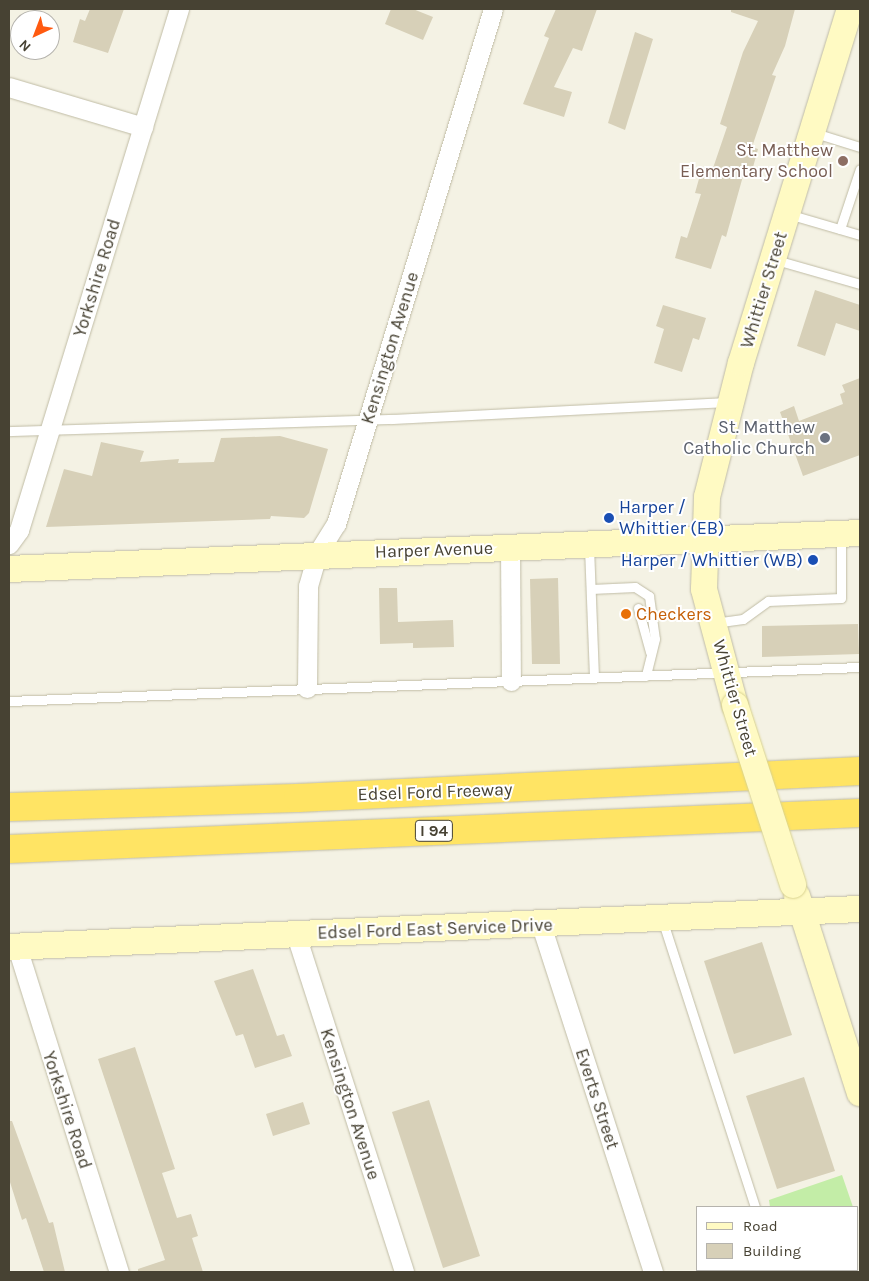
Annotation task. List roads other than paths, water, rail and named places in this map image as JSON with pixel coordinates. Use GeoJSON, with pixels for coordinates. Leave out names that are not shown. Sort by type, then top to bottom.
{"type":"FeatureCollection","features":[{"type":"Feature","properties":{"kind":"highway","name":"Edsel Ford Freeway"},"geometry":{"type":"LineString","coordinates":[[9,807],[298,798],[860,771]]}},
{"type":"Feature","properties":{"kind":"highway","name":"I 94"},"geometry":{"type":"LineString","coordinates":[[9,849],[860,813]]}},
{"type":"Feature","properties":{"kind":"street","name":"Yorkshire Road"},"geometry":{"type":"LineString","coordinates":[[9,544],[19,530],[179,9]]}},
{"type":"Feature","properties":{"kind":"street","name":"Kensington Avenue"},"geometry":{"type":"LineString","coordinates":[[307,688],[308,586],[317,554],[336,524],[493,9]]}},
{"type":"Feature","properties":{"kind":"street","name":"Whittier Street"},"geometry":{"type":"LineString","coordinates":[[850,9],[731,402],[707,497],[704,589],[734,705],[860,1093]]}},
{"type":"Feature","properties":{"kind":"street"},"geometry":{"type":"LineString","coordinates":[[9,87],[143,127]]}},
{"type":"Feature","properties":{"kind":"street","name":"Harper Avenue"},"geometry":{"type":"LineString","coordinates":[[9,569],[317,554],[851,533]]}},
{"type":"Feature","properties":{"kind":"street"},"geometry":{"type":"LineString","coordinates":[[510,547],[511,681]]}},
{"type":"Feature","properties":{"kind":"street","name":"Edsel Ford East Service Drive"},"geometry":{"type":"LineString","coordinates":[[13,947],[541,925],[860,909]]}},
{"type":"Feature","properties":{"kind":"street","name":"Everts Street"},"geometry":{"type":"LineString","coordinates":[[541,925],[653,1272]]}},
{"type":"Feature","properties":{"kind":"street","name":"Kensington Avenue"},"geometry":{"type":"LineString","coordinates":[[296,935],[404,1272]]}},
{"type":"Feature","properties":{"kind":"street","name":"Yorkshire Road"},"geometry":{"type":"LineString","coordinates":[[13,947],[119,1272]]}},
{"type":"Feature","properties":{"kind":"lane"},"geometry":{"type":"LineString","coordinates":[[812,131],[860,147]]}},
{"type":"Feature","properties":{"kind":"lane"},"geometry":{"type":"LineString","coordinates":[[840,229],[860,169]]}},
{"type":"Feature","properties":{"kind":"lane"},"geometry":{"type":"LineString","coordinates":[[788,214],[860,235]]}},
{"type":"Feature","properties":{"kind":"lane"},"geometry":{"type":"LineString","coordinates":[[773,260],[860,284]]}},
{"type":"Feature","properties":{"kind":"lane"},"geometry":{"type":"LineString","coordinates":[[9,431],[368,420],[731,402]]}},
{"type":"Feature","properties":{"kind":"lane"},"geometry":{"type":"LineString","coordinates":[[713,623],[743,619],[768,601],[841,598],[851,533]]}},
{"type":"Feature","properties":{"kind":"lane"},"geometry":{"type":"LineString","coordinates":[[589,544],[594,678]]}},
{"type":"Feature","properties":{"kind":"lane"},"geometry":{"type":"LineString","coordinates":[[628,587],[637,595]]}},
{"type":"Feature","properties":{"kind":"lane"},"geometry":{"type":"LineString","coordinates":[[591,589],[635,587],[649,596],[655,639],[650,652],[646,676]]}},
{"type":"Feature","properties":{"kind":"lane"},"geometry":{"type":"LineString","coordinates":[[638,608],[650,652]]}},
{"type":"Feature","properties":{"kind":"lane"},"geometry":{"type":"LineString","coordinates":[[9,701],[860,667]]}},
{"type":"Feature","properties":{"kind":"lane"},"geometry":{"type":"LineString","coordinates":[[662,919],[755,1206]]}},
{"type":"Feature","properties":{"kind":"place","name":"St. Matthew Elementary School"},"geometry":{"type":"Point","coordinates":[843,161]}},
{"type":"Feature","properties":{"kind":"place","name":"St. Matthew Catholic Church"},"geometry":{"type":"Point","coordinates":[825,438]}},
{"type":"Feature","properties":{"kind":"place","name":"Harper / Whittier (EB)"},"geometry":{"type":"Point","coordinates":[609,518]}},
{"type":"Feature","properties":{"kind":"place","name":"Harper / Whittier (WB)"},"geometry":{"type":"Point","coordinates":[813,560]}},
{"type":"Feature","properties":{"kind":"place","name":"Checkers"},"geometry":{"type":"Point","coordinates":[626,614]}}]}
